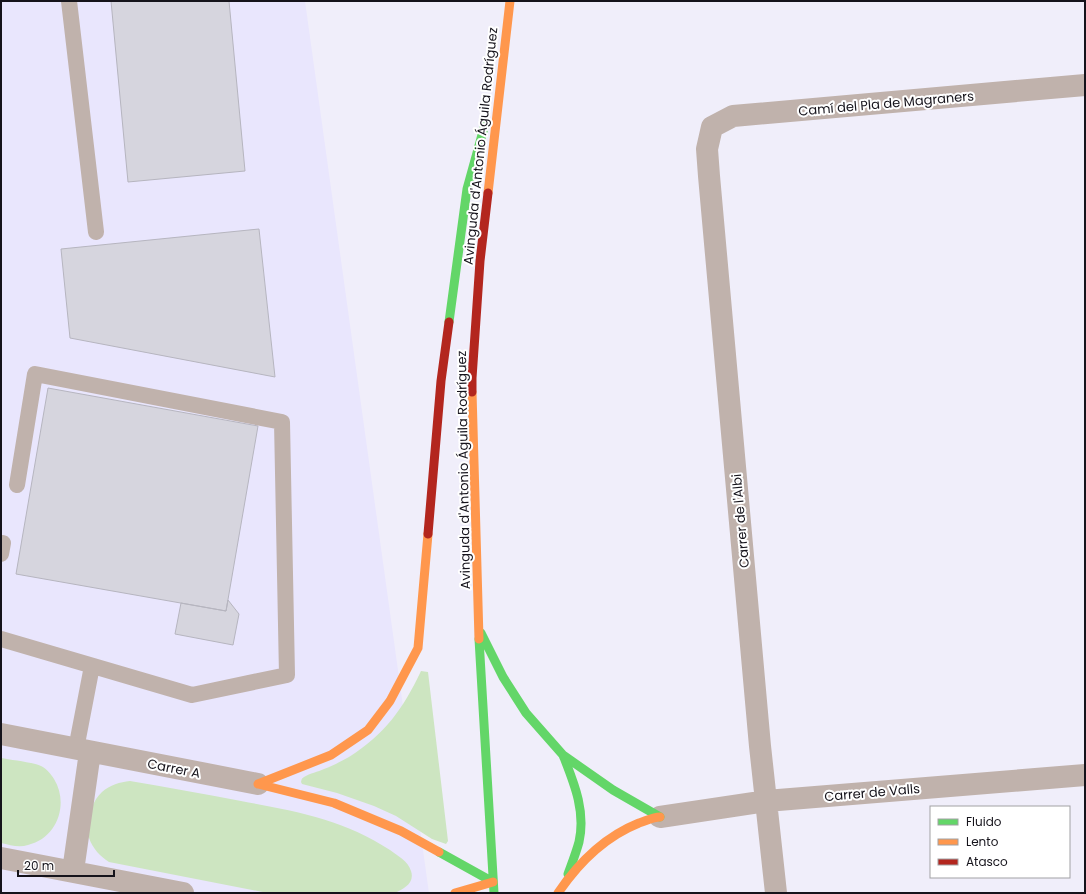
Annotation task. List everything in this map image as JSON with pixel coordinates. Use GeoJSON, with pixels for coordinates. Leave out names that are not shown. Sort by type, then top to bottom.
{"type":"FeatureCollection","features":[{"type":"Feature","properties":{"kind":"street","name":"Avinguda d'Antonio Águila Rodríguez"},"geometry":{"type":"LineString","coordinates":[[494,893],[478,626],[472,378],[480,261],[510,1]]}},
{"type":"Feature","properties":{"kind":"street"},"geometry":{"type":"LineString","coordinates":[[258,784],[331,756],[368,730],[390,701],[418,648],[442,381],[467,189],[504,55]]}},
{"type":"Feature","properties":{"kind":"street","name":"Camí del Pla de Magraners"},"geometry":{"type":"LineString","coordinates":[[707,149],[712,127],[733,116],[1085,85]]}},
{"type":"Feature","properties":{"kind":"street","name":"Carrer de l'Albi"},"geometry":{"type":"LineString","coordinates":[[707,149],[758,723],[776,893]]}},
{"type":"Feature","properties":{"kind":"street"},"geometry":{"type":"LineString","coordinates":[[478,626],[503,677],[526,713],[563,755],[613,790],[660,817]]}},
{"type":"Feature","properties":{"kind":"street","name":"Carrer A"},"geometry":{"type":"LineString","coordinates":[[1,734],[258,784]]}},
{"type":"Feature","properties":{"kind":"street"},"geometry":{"type":"LineString","coordinates":[[73,871],[83,750]]}},
{"type":"Feature","properties":{"kind":"street"},"geometry":{"type":"LineString","coordinates":[[563,755],[578,798],[582,817],[581,835],[567,879]]}},
{"type":"Feature","properties":{"kind":"street","name":"Carrer de Valls"},"geometry":{"type":"LineString","coordinates":[[660,817],[766,801],[1085,775]]}},
{"type":"Feature","properties":{"kind":"street"},"geometry":{"type":"LineString","coordinates":[[258,784],[334,803],[401,831],[493,882]]}},
{"type":"Feature","properties":{"kind":"street"},"geometry":{"type":"LineString","coordinates":[[558,893],[567,879],[597,847],[626,829],[655,817],[660,817]]}},
{"type":"Feature","properties":{"kind":"street"},"geometry":{"type":"LineString","coordinates":[[1,858],[183,893]]}},
{"type":"Feature","properties":{"kind":"street"},"geometry":{"type":"LineString","coordinates":[[455,893],[493,882]]}},
{"type":"Feature","properties":{"kind":"lane"},"geometry":{"type":"LineString","coordinates":[[69,1],[96,232]]}},
{"type":"Feature","properties":{"kind":"lane"},"geometry":{"type":"LineString","coordinates":[[1,639],[192,695],[287,675],[282,422],[35,374],[17,485]]}},
{"type":"Feature","properties":{"kind":"lane"},"geometry":{"type":"LineString","coordinates":[[83,750],[92,666]]}},
{"type":"Feature","properties":{"kind":"shaded area"},"geometry":{"type":"Polygon","coordinates":[[[1,1],[305,1],[429,893],[1,893],[1,1]]]}},
{"type":"Feature","properties":{"kind":"green space"},"geometry":{"type":"Polygon","coordinates":[[[421,671],[428,672],[448,841],[446,844],[432,839],[396,816],[374,806],[337,793],[302,784],[301,782],[306,776],[349,757],[383,730],[400,709],[421,671]]]}},
{"type":"Feature","properties":{"kind":"green space"},"geometry":{"type":"Polygon","coordinates":[[[1,758],[32,763],[43,767],[54,779],[58,788],[60,809],[58,818],[47,835],[28,845],[14,846],[1,843],[1,758]]]}},
{"type":"Feature","properties":{"kind":"green space"},"geometry":{"type":"Polygon","coordinates":[[[130,781],[280,809],[336,824],[372,839],[399,857],[410,867],[412,875],[410,882],[402,890],[395,893],[268,893],[109,862],[97,852],[89,838],[87,827],[88,820],[98,796],[102,792],[115,784],[130,781]]]}},
{"type":"Feature","properties":{"kind":"building"},"geometry":{"type":"Polygon","coordinates":[[[111,1],[229,1],[245,171],[128,182],[111,1]]]}},
{"type":"Feature","properties":{"kind":"building"},"geometry":{"type":"Polygon","coordinates":[[[259,229],[275,377],[70,338],[61,249],[259,229]]]}},
{"type":"Feature","properties":{"kind":"building"},"geometry":{"type":"Polygon","coordinates":[[[48,388],[258,426],[226,611],[16,574],[48,388]]]}},
{"type":"Feature","properties":{"kind":"building"},"geometry":{"type":"Polygon","coordinates":[[[228,600],[239,614],[233,645],[175,634],[181,603],[226,611],[228,600]]]}},
{"type":"Feature","properties":{"kind":"traffic: fast"},"geometry":{"type":"LineString","coordinates":[[449,322],[467,189],[485,124]]}},
{"type":"Feature","properties":{"kind":"traffic: fast"},"geometry":{"type":"LineString","coordinates":[[481,633],[503,677],[526,713],[563,755],[613,790],[660,817]]}},
{"type":"Feature","properties":{"kind":"traffic: fast"},"geometry":{"type":"LineString","coordinates":[[479,639],[494,893]]}},
{"type":"Feature","properties":{"kind":"traffic: fast"},"geometry":{"type":"LineString","coordinates":[[563,755],[578,797],[581,819],[579,842],[568,874]]}},
{"type":"Feature","properties":{"kind":"traffic: fast"},"geometry":{"type":"LineString","coordinates":[[439,852],[493,882]]}},
{"type":"Feature","properties":{"kind":"traffic: slow"},"geometry":{"type":"LineString","coordinates":[[488,193],[510,1]]}},
{"type":"Feature","properties":{"kind":"traffic: slow"},"geometry":{"type":"LineString","coordinates":[[472,392],[479,639]]}},
{"type":"Feature","properties":{"kind":"traffic: slow"},"geometry":{"type":"LineString","coordinates":[[258,784],[331,755],[368,730],[390,701],[418,648],[428,534]]}},
{"type":"Feature","properties":{"kind":"traffic: slow"},"geometry":{"type":"LineString","coordinates":[[258,784],[334,803],[401,831],[439,852]]}},
{"type":"Feature","properties":{"kind":"traffic: slow"},"geometry":{"type":"LineString","coordinates":[[558,893],[584,861],[604,843],[626,829],[650,819],[660,817]]}},
{"type":"Feature","properties":{"kind":"traffic: slow"},"geometry":{"type":"LineString","coordinates":[[455,893],[493,882]]}},
{"type":"Feature","properties":{"kind":"traffic: jam"},"geometry":{"type":"LineString","coordinates":[[472,392],[480,261],[488,193]]}},
{"type":"Feature","properties":{"kind":"traffic: jam"},"geometry":{"type":"LineString","coordinates":[[428,534],[441,381],[449,322]]}}]}
